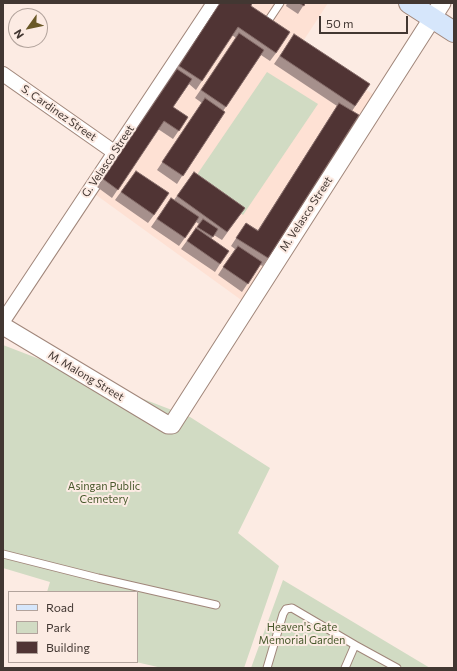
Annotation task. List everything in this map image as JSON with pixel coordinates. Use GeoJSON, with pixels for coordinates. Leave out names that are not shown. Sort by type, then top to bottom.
{"type":"FeatureCollection","features":[{"type":"Feature","properties":{"kind":"main road"},"geometry":{"type":"LineString","coordinates":[[426,8],[454,32]]}},
{"type":"Feature","properties":{"kind":"street","name":"G. Velasco Street"},"geometry":{"type":"LineString","coordinates":[[3,320],[214,3]]}},
{"type":"Feature","properties":{"kind":"street","name":"M. Velasco Street"},"geometry":{"type":"LineString","coordinates":[[170,425],[173,423],[197,384],[426,8]]}},
{"type":"Feature","properties":{"kind":"street","name":"S. Cardinez Street"},"geometry":{"type":"LineString","coordinates":[[3,74],[114,152]]}},
{"type":"Feature","properties":{"kind":"street","name":"M. Malong Street"},"geometry":{"type":"LineString","coordinates":[[3,326],[170,425]]}},
{"type":"Feature","properties":{"kind":"lane"},"geometry":{"type":"LineString","coordinates":[[270,18],[280,3]]}},
{"type":"Feature","properties":{"kind":"lane"},"geometry":{"type":"LineString","coordinates":[[3,554],[98,578],[216,605]]}},
{"type":"Feature","properties":{"kind":"lane"},"geometry":{"type":"LineString","coordinates":[[267,668],[283,614],[286,609],[289,608],[292,608],[397,668]]}},
{"type":"Feature","properties":{"kind":"lane"},"geometry":{"type":"LineString","coordinates":[[345,668],[355,644]]}},
{"type":"Feature","properties":{"kind":"shaded area"},"geometry":{"type":"Polygon","coordinates":[[[218,3],[328,3],[300,46],[377,97],[244,302],[92,192],[218,3]]]}},
{"type":"Feature","properties":{"kind":"green space"},"geometry":{"type":"Polygon","coordinates":[[[267,72],[318,104],[243,215],[194,179],[267,72]]]}},
{"type":"Feature","properties":{"kind":"green space","name":"Asingan Public Cemetery"},"geometry":{"type":"Polygon","coordinates":[[[3,345],[190,417],[270,468],[238,533],[279,566],[244,668],[162,668],[138,662],[138,591],[47,591],[50,582],[3,568],[3,345]]]}},
{"type":"Feature","properties":{"kind":"green space","name":"Heaven's Gate Memorial Garden"},"geometry":{"type":"Polygon","coordinates":[[[283,580],[430,668],[251,668],[283,580]]]}},
{"type":"Feature","properties":{"kind":"building"},"geometry":{"type":"Polygon","coordinates":[[[220,3],[252,3],[251,6],[290,32],[276,53],[238,27],[202,81],[179,66],[220,3]]]}},
{"type":"Feature","properties":{"kind":"building"},"geometry":{"type":"Polygon","coordinates":[[[239,33],[264,50],[226,107],[201,90],[239,33]]]}},
{"type":"Feature","properties":{"kind":"building"},"geometry":{"type":"Polygon","coordinates":[[[294,34],[370,84],[355,106],[280,56],[294,34]]]}},
{"type":"Feature","properties":{"kind":"building"},"geometry":{"type":"Polygon","coordinates":[[[177,69],[192,79],[173,107],[188,117],[179,131],[164,121],[118,190],[103,179],[177,69]]]}},
{"type":"Feature","properties":{"kind":"building"},"geometry":{"type":"Polygon","coordinates":[[[205,98],[225,112],[183,176],[162,162],[205,98]]]}},
{"type":"Feature","properties":{"kind":"building"},"geometry":{"type":"Polygon","coordinates":[[[339,103],[359,115],[268,258],[236,238],[246,223],[258,231],[339,103]]]}},
{"type":"Feature","properties":{"kind":"building"},"geometry":{"type":"Polygon","coordinates":[[[136,171],[169,193],[154,215],[121,192],[136,171]]]}},
{"type":"Feature","properties":{"kind":"building"},"geometry":{"type":"Polygon","coordinates":[[[194,172],[245,208],[227,232],[177,196],[194,172]]]}},
{"type":"Feature","properties":{"kind":"building"},"geometry":{"type":"Polygon","coordinates":[[[171,198],[199,217],[185,238],[157,219],[171,198]]]}},
{"type":"Feature","properties":{"kind":"building"},"geometry":{"type":"Polygon","coordinates":[[[203,219],[218,229],[213,237],[197,227],[203,219]]]}},
{"type":"Feature","properties":{"kind":"building"},"geometry":{"type":"Polygon","coordinates":[[[196,228],[229,251],[220,264],[187,241],[196,228]]]}},
{"type":"Feature","properties":{"kind":"building"},"geometry":{"type":"Polygon","coordinates":[[[238,246],[262,262],[248,284],[223,267],[238,246]]]}}]}
